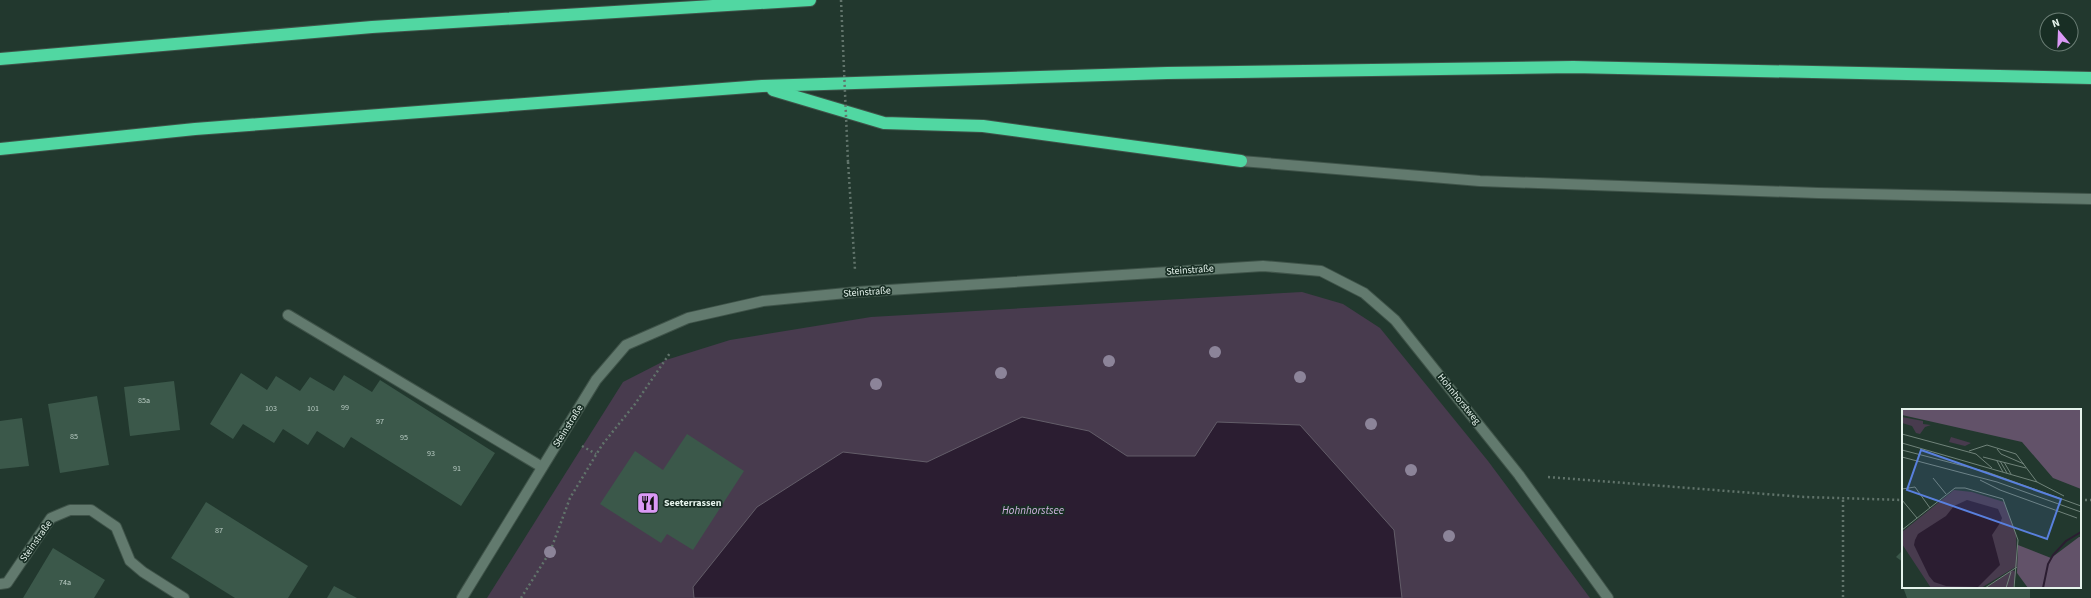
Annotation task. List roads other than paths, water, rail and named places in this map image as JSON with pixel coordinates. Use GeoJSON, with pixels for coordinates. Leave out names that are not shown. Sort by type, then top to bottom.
{"type":"FeatureCollection","features":[{"type":"Feature","properties":{"kind":"highway"},"geometry":{"type":"LineString","coordinates":[[0,58],[372,26],[810,0]]}},
{"type":"Feature","properties":{"kind":"highway"},"geometry":{"type":"LineString","coordinates":[[0,149],[195,128],[762,86],[1167,73],[1573,67],[2091,78]]}},
{"type":"Feature","properties":{"kind":"highway"},"geometry":{"type":"LineString","coordinates":[[762,86],[884,123],[983,126],[1241,161]]}},
{"type":"Feature","properties":{"kind":"street"},"geometry":{"type":"LineString","coordinates":[[1241,161],[1480,181],[1818,193],[2091,199]]}},
{"type":"Feature","properties":{"kind":"street","name":"Steinstraße"},"geometry":{"type":"LineString","coordinates":[[462,598],[596,380],[626,345],[695,316],[763,301],[857,292],[1263,266]]}},
{"type":"Feature","properties":{"kind":"street","name":"Hohnhorstweg"},"geometry":{"type":"LineString","coordinates":[[1263,266],[1321,271],[1364,293],[1395,320],[1519,475],[1608,598]]}},
{"type":"Feature","properties":{"kind":"street"},"geometry":{"type":"LineString","coordinates":[[288,315],[542,467]]}},
{"type":"Feature","properties":{"kind":"street","name":"Steinstraße"},"geometry":{"type":"LineString","coordinates":[[0,584],[7,583],[51,518],[70,510],[91,510],[116,527],[130,561],[143,572],[184,598]]}},
{"type":"Feature","properties":{"kind":"water","name":"Hohnhorstsee"},"geometry":{"type":"Polygon","coordinates":[[[1022,417],[1089,431],[1127,456],[1195,456],[1217,422],[1300,425],[1394,530],[1402,598],[694,598],[693,587],[757,507],[843,452],[927,462],[1022,417]]]}},
{"type":"Feature","properties":{"kind":"place","name":"Seeterrassen"},"geometry":{"type":"Point","coordinates":[648,503]}}]}
